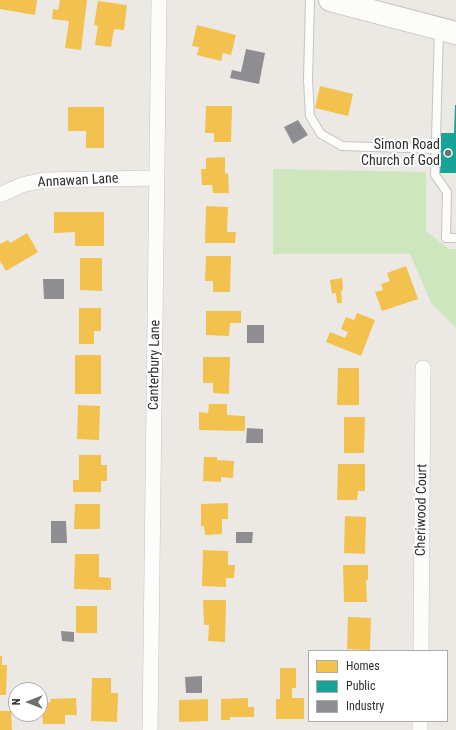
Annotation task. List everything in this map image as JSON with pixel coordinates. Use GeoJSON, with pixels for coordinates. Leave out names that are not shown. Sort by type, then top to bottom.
{"type":"FeatureCollection","features":[{"type":"Feature","properties":{"kind":"street","name":"Canterbury Lane"},"geometry":{"type":"LineString","coordinates":[[150,730],[159,0]]}},
{"type":"Feature","properties":{"kind":"street"},"geometry":{"type":"LineString","coordinates":[[330,0],[447,30]]}},
{"type":"Feature","properties":{"kind":"street","name":"Annawan Lane"},"geometry":{"type":"LineString","coordinates":[[0,194],[22,185],[44,180],[157,178]]}},
{"type":"Feature","properties":{"kind":"street","name":"Cheriwood Court"},"geometry":{"type":"LineString","coordinates":[[421,650],[423,368]]}},
{"type":"Feature","properties":{"kind":"lane"},"geometry":{"type":"LineString","coordinates":[[310,0],[308,80],[310,116],[321,134],[342,146],[436,149]]}},
{"type":"Feature","properties":{"kind":"lane"},"geometry":{"type":"LineString","coordinates":[[447,30],[435,175],[447,192],[446,238],[456,238]]}},
{"type":"Feature","properties":{"kind":"green space"},"geometry":{"type":"Polygon","coordinates":[[[273,169],[426,172],[426,231],[449,249],[456,249],[456,328],[431,303],[410,254],[273,254],[273,169]]]}},
{"type":"Feature","properties":{"kind":"building: Homes"},"geometry":{"type":"Polygon","coordinates":[[[0,0],[37,0],[35,15],[0,9],[0,0]]]}},
{"type":"Feature","properties":{"kind":"building: Homes"},"geometry":{"type":"Polygon","coordinates":[[[60,0],[87,0],[81,50],[65,48],[69,21],[52,19],[53,9],[58,10],[60,0]]]}},
{"type":"Feature","properties":{"kind":"building: Homes"},"geometry":{"type":"Polygon","coordinates":[[[98,1],[127,5],[124,30],[114,29],[111,47],[95,45],[98,26],[94,25],[98,1]]]}},
{"type":"Feature","properties":{"kind":"building: Homes"},"geometry":{"type":"Polygon","coordinates":[[[197,25],[236,35],[231,55],[223,53],[221,61],[197,55],[199,47],[192,46],[197,25]]]}},
{"type":"Feature","properties":{"kind":"building: Homes"},"geometry":{"type":"Polygon","coordinates":[[[320,86],[353,94],[348,116],[315,108],[320,86]]]}},
{"type":"Feature","properties":{"kind":"building: Homes"},"geometry":{"type":"Polygon","coordinates":[[[206,106],[232,106],[231,142],[214,142],[214,133],[205,133],[206,106]]]}},
{"type":"Feature","properties":{"kind":"building: Homes"},"geometry":{"type":"Polygon","coordinates":[[[68,107],[104,107],[104,148],[86,148],[86,131],[68,131],[68,107]]]}},
{"type":"Feature","properties":{"kind":"building: Homes"},"geometry":{"type":"Polygon","coordinates":[[[225,157],[225,174],[228,173],[229,193],[213,193],[212,185],[202,185],[201,169],[206,169],[206,158],[225,157]]]}},
{"type":"Feature","properties":{"kind":"building: Homes"},"geometry":{"type":"Polygon","coordinates":[[[206,206],[228,207],[227,232],[236,232],[235,243],[205,243],[206,206]]]}},
{"type":"Feature","properties":{"kind":"building: Homes"},"geometry":{"type":"Polygon","coordinates":[[[54,212],[104,212],[104,246],[75,246],[75,232],[54,233],[54,212]]]}},
{"type":"Feature","properties":{"kind":"building: Homes"},"geometry":{"type":"Polygon","coordinates":[[[27,233],[38,252],[6,271],[0,261],[0,244],[8,240],[10,243],[27,233]]]}},
{"type":"Feature","properties":{"kind":"building: Homes"},"geometry":{"type":"Polygon","coordinates":[[[206,256],[231,256],[230,292],[213,292],[213,281],[205,281],[206,256]]]}},
{"type":"Feature","properties":{"kind":"building: Homes"},"geometry":{"type":"Polygon","coordinates":[[[80,258],[102,258],[102,291],[80,290],[80,258]]]}},
{"type":"Feature","properties":{"kind":"building: Homes"},"geometry":{"type":"Polygon","coordinates":[[[406,266],[418,299],[382,311],[375,292],[383,290],[381,284],[390,281],[387,273],[406,266]]]}},
{"type":"Feature","properties":{"kind":"building: Homes"},"geometry":{"type":"Polygon","coordinates":[[[342,278],[342,303],[337,303],[336,293],[332,294],[330,280],[342,278]]]}},
{"type":"Feature","properties":{"kind":"building: Homes"},"geometry":{"type":"Polygon","coordinates":[[[79,308],[101,308],[101,331],[94,331],[94,344],[79,344],[79,308]]]}},
{"type":"Feature","properties":{"kind":"building: Homes"},"geometry":{"type":"Polygon","coordinates":[[[206,311],[241,311],[241,323],[230,323],[229,336],[206,335],[206,311]]]}},
{"type":"Feature","properties":{"kind":"building: Homes"},"geometry":{"type":"Polygon","coordinates":[[[357,313],[375,320],[361,356],[326,342],[330,332],[345,338],[348,332],[341,329],[346,317],[354,320],[357,313]]]}},
{"type":"Feature","properties":{"kind":"building: Homes"},"geometry":{"type":"Polygon","coordinates":[[[75,355],[101,355],[101,394],[75,394],[75,355]]]}},
{"type":"Feature","properties":{"kind":"building: Homes"},"geometry":{"type":"Polygon","coordinates":[[[203,357],[230,357],[229,394],[213,393],[213,383],[203,383],[203,357]]]}},
{"type":"Feature","properties":{"kind":"building: Homes"},"geometry":{"type":"Polygon","coordinates":[[[338,368],[359,368],[359,405],[337,405],[338,368]]]}},
{"type":"Feature","properties":{"kind":"building: Homes"},"geometry":{"type":"Polygon","coordinates":[[[209,404],[227,404],[227,415],[245,416],[245,431],[199,430],[199,412],[208,413],[209,404]]]}},
{"type":"Feature","properties":{"kind":"building: Homes"},"geometry":{"type":"Polygon","coordinates":[[[78,405],[100,406],[99,440],[77,439],[78,405]]]}},
{"type":"Feature","properties":{"kind":"building: Homes"},"geometry":{"type":"Polygon","coordinates":[[[344,417],[365,417],[364,453],[344,453],[344,417]]]}},
{"type":"Feature","properties":{"kind":"building: Homes"},"geometry":{"type":"Polygon","coordinates":[[[79,455],[101,455],[101,465],[107,465],[107,481],[101,481],[101,492],[73,492],[73,480],[79,480],[79,455]]]}},
{"type":"Feature","properties":{"kind":"building: Homes"},"geometry":{"type":"Polygon","coordinates":[[[204,457],[217,457],[217,460],[234,461],[233,478],[221,477],[221,482],[203,481],[204,457]]]}},
{"type":"Feature","properties":{"kind":"building: Homes"},"geometry":{"type":"Polygon","coordinates":[[[338,464],[365,464],[365,491],[358,491],[357,500],[337,500],[338,464]]]}},
{"type":"Feature","properties":{"kind":"building: Homes"},"geometry":{"type":"Polygon","coordinates":[[[228,503],[228,519],[222,519],[222,534],[205,535],[204,526],[201,526],[201,504],[228,503]]]}},
{"type":"Feature","properties":{"kind":"building: Homes"},"geometry":{"type":"Polygon","coordinates":[[[75,504],[100,504],[100,529],[74,529],[75,504]]]}},
{"type":"Feature","properties":{"kind":"building: Homes"},"geometry":{"type":"Polygon","coordinates":[[[345,516],[366,517],[365,554],[344,553],[345,516]]]}},
{"type":"Feature","properties":{"kind":"building: Homes"},"geometry":{"type":"Polygon","coordinates":[[[203,550],[228,551],[228,565],[235,565],[234,578],[226,578],[226,587],[202,586],[203,550]]]}},
{"type":"Feature","properties":{"kind":"building: Homes"},"geometry":{"type":"Polygon","coordinates":[[[75,554],[99,554],[99,577],[111,578],[111,590],[74,589],[75,554]]]}},
{"type":"Feature","properties":{"kind":"building: Homes"},"geometry":{"type":"Polygon","coordinates":[[[343,565],[368,565],[368,580],[366,580],[367,602],[344,602],[343,565]]]}},
{"type":"Feature","properties":{"kind":"building: Homes"},"geometry":{"type":"Polygon","coordinates":[[[203,600],[226,600],[225,642],[208,641],[209,625],[204,625],[203,600]]]}},
{"type":"Feature","properties":{"kind":"building: Homes"},"geometry":{"type":"Polygon","coordinates":[[[76,606],[97,606],[97,633],[76,633],[76,606]]]}},
{"type":"Feature","properties":{"kind":"building: Homes"},"geometry":{"type":"Polygon","coordinates":[[[348,617],[371,618],[370,650],[347,649],[348,617]]]}},
{"type":"Feature","properties":{"kind":"building: Homes"},"geometry":{"type":"Polygon","coordinates":[[[0,656],[2,656],[2,665],[7,665],[6,695],[0,695],[0,656]]]}},
{"type":"Feature","properties":{"kind":"building: Homes"},"geometry":{"type":"Polygon","coordinates":[[[280,668],[296,668],[296,688],[292,688],[292,698],[304,698],[304,719],[276,719],[276,699],[280,699],[280,668]]]}},
{"type":"Feature","properties":{"kind":"building: Homes"},"geometry":{"type":"Polygon","coordinates":[[[92,678],[111,678],[111,693],[118,693],[117,722],[91,721],[92,678]]]}},
{"type":"Feature","properties":{"kind":"building: Homes"},"geometry":{"type":"Polygon","coordinates":[[[76,698],[77,715],[65,715],[65,724],[43,724],[43,722],[48,722],[48,702],[51,702],[50,699],[76,698]]]}},
{"type":"Feature","properties":{"kind":"building: Homes"},"geometry":{"type":"Polygon","coordinates":[[[248,698],[248,707],[254,707],[254,717],[230,717],[230,720],[221,720],[221,699],[248,698]]]}},
{"type":"Feature","properties":{"kind":"building: Homes"},"geometry":{"type":"Polygon","coordinates":[[[208,699],[208,721],[179,722],[179,700],[208,699]]]}},
{"type":"Feature","properties":{"kind":"building: Homes"},"geometry":{"type":"Polygon","coordinates":[[[0,711],[8,711],[8,722],[12,722],[12,730],[0,730],[0,711]]]}},
{"type":"Feature","properties":{"kind":"building: Public","name":"Simon Road Church of God"},"geometry":{"type":"Polygon","coordinates":[[[455,105],[456,173],[440,173],[441,133],[454,133],[455,105]]]}},
{"type":"Feature","properties":{"kind":"building: Industry"},"geometry":{"type":"Polygon","coordinates":[[[246,49],[265,53],[259,84],[230,78],[232,70],[241,72],[246,49]]]}},
{"type":"Feature","properties":{"kind":"building: Industry"},"geometry":{"type":"Polygon","coordinates":[[[298,120],[308,135],[293,144],[284,127],[298,120]]]}},
{"type":"Feature","properties":{"kind":"building: Industry"},"geometry":{"type":"Polygon","coordinates":[[[43,279],[64,279],[64,299],[44,299],[43,279]]]}},
{"type":"Feature","properties":{"kind":"building: Industry"},"geometry":{"type":"Polygon","coordinates":[[[247,325],[264,325],[264,343],[247,343],[247,325]]]}},
{"type":"Feature","properties":{"kind":"building: Industry"},"geometry":{"type":"Polygon","coordinates":[[[247,428],[263,429],[263,443],[246,443],[247,428]]]}},
{"type":"Feature","properties":{"kind":"building: Industry"},"geometry":{"type":"Polygon","coordinates":[[[51,521],[66,521],[67,543],[51,543],[51,521]]]}},
{"type":"Feature","properties":{"kind":"building: Industry"},"geometry":{"type":"Polygon","coordinates":[[[236,532],[253,532],[252,543],[236,543],[236,532]]]}},
{"type":"Feature","properties":{"kind":"building: Industry"},"geometry":{"type":"Polygon","coordinates":[[[61,631],[74,632],[74,642],[62,641],[61,631]]]}},
{"type":"Feature","properties":{"kind":"building: Industry"},"geometry":{"type":"Polygon","coordinates":[[[202,676],[202,693],[186,693],[185,677],[202,676]]]}},
{"type":"Feature","properties":{"kind":"place","name":"Simon Road Church of God"},"geometry":{"type":"Point","coordinates":[448,153]}}]}
